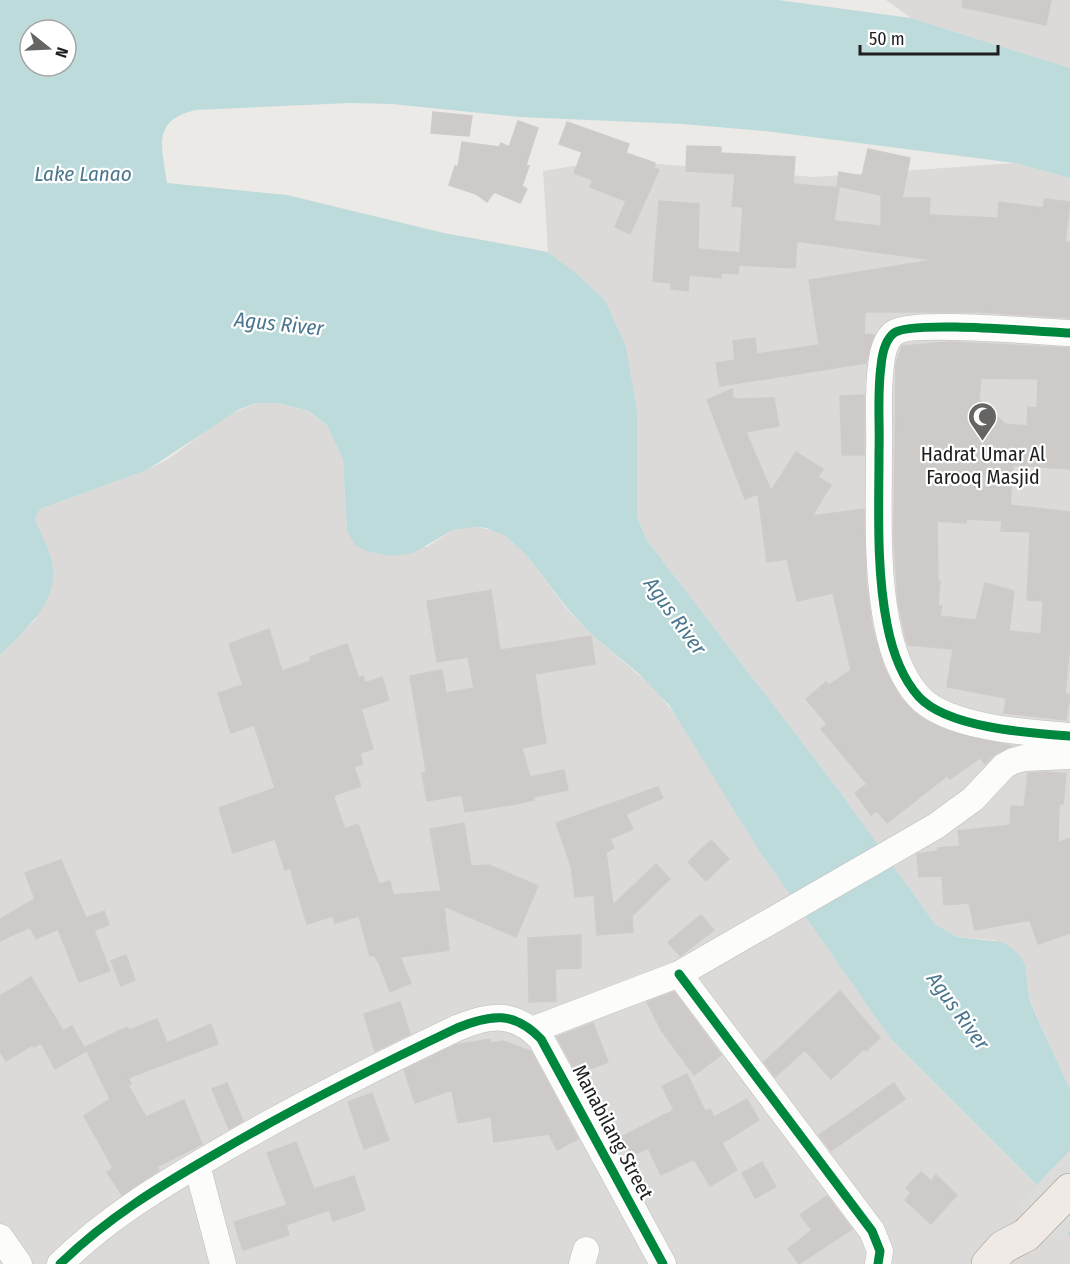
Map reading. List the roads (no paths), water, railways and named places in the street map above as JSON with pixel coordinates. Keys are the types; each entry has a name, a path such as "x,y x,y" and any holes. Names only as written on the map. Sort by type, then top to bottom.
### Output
{"main road":[{"path":"1011,1264 1032,1229 1070,1190"},
{"path":"988,1264 1003,1247 1032,1229"}],"street":[{"path":"1070,333 974,328 910,329 895,333 886,345 881,366 879,493 887,624 903,677 913,690 934,709 945,715 1010,729 1070,736"},
{"path":"60,1264 123,1209 348,1080 457,1028 488,1018 504,1017 528,1026 679,974 936,826 973,799 1004,766 1024,758 1070,756"},
{"path":"679,974 872,1231 880,1251 878,1264"},
{"name":"Manabilang Street","path":"528,1026 550,1053 663,1264"},
{"path":"197,1165 223,1264"},
{"path":"0,1238 19,1264"}],"water":[{"path":"0,0 778,0 911,18 1070,68 1070,178 1015,163 765,131 682,124 519,117 392,104 350,103 196,110 172,121 166,128 162,147 167,183 287,195 444,233 548,252 605,300 626,346 637,409 637,516 646,539 838,789 935,924 957,937 1003,942 1019,954 1025,965 1030,1002 1070,1089 1070,1237 1036,1184 890,1038 758,849 669,705 639,674 592,635 568,609 527,556 507,537 487,528 453,530 413,553 391,556 366,551 355,545 347,531 343,460 327,425 308,411 278,403 257,403 238,410 147,470 40,509 35,519 51,558 52,587 40,612 0,655"}],"place":[{"name":"Hadrat Umar Al Farooq Masjid","path":"983,442"}],"water label":[{"name":"Lake Lanao","path":"83,174"},
{"name":"Agus River","path":"279,324"},
{"name":"Agus River","path":"675,616"},
{"name":"Agus River","path":"958,1011"}]}
